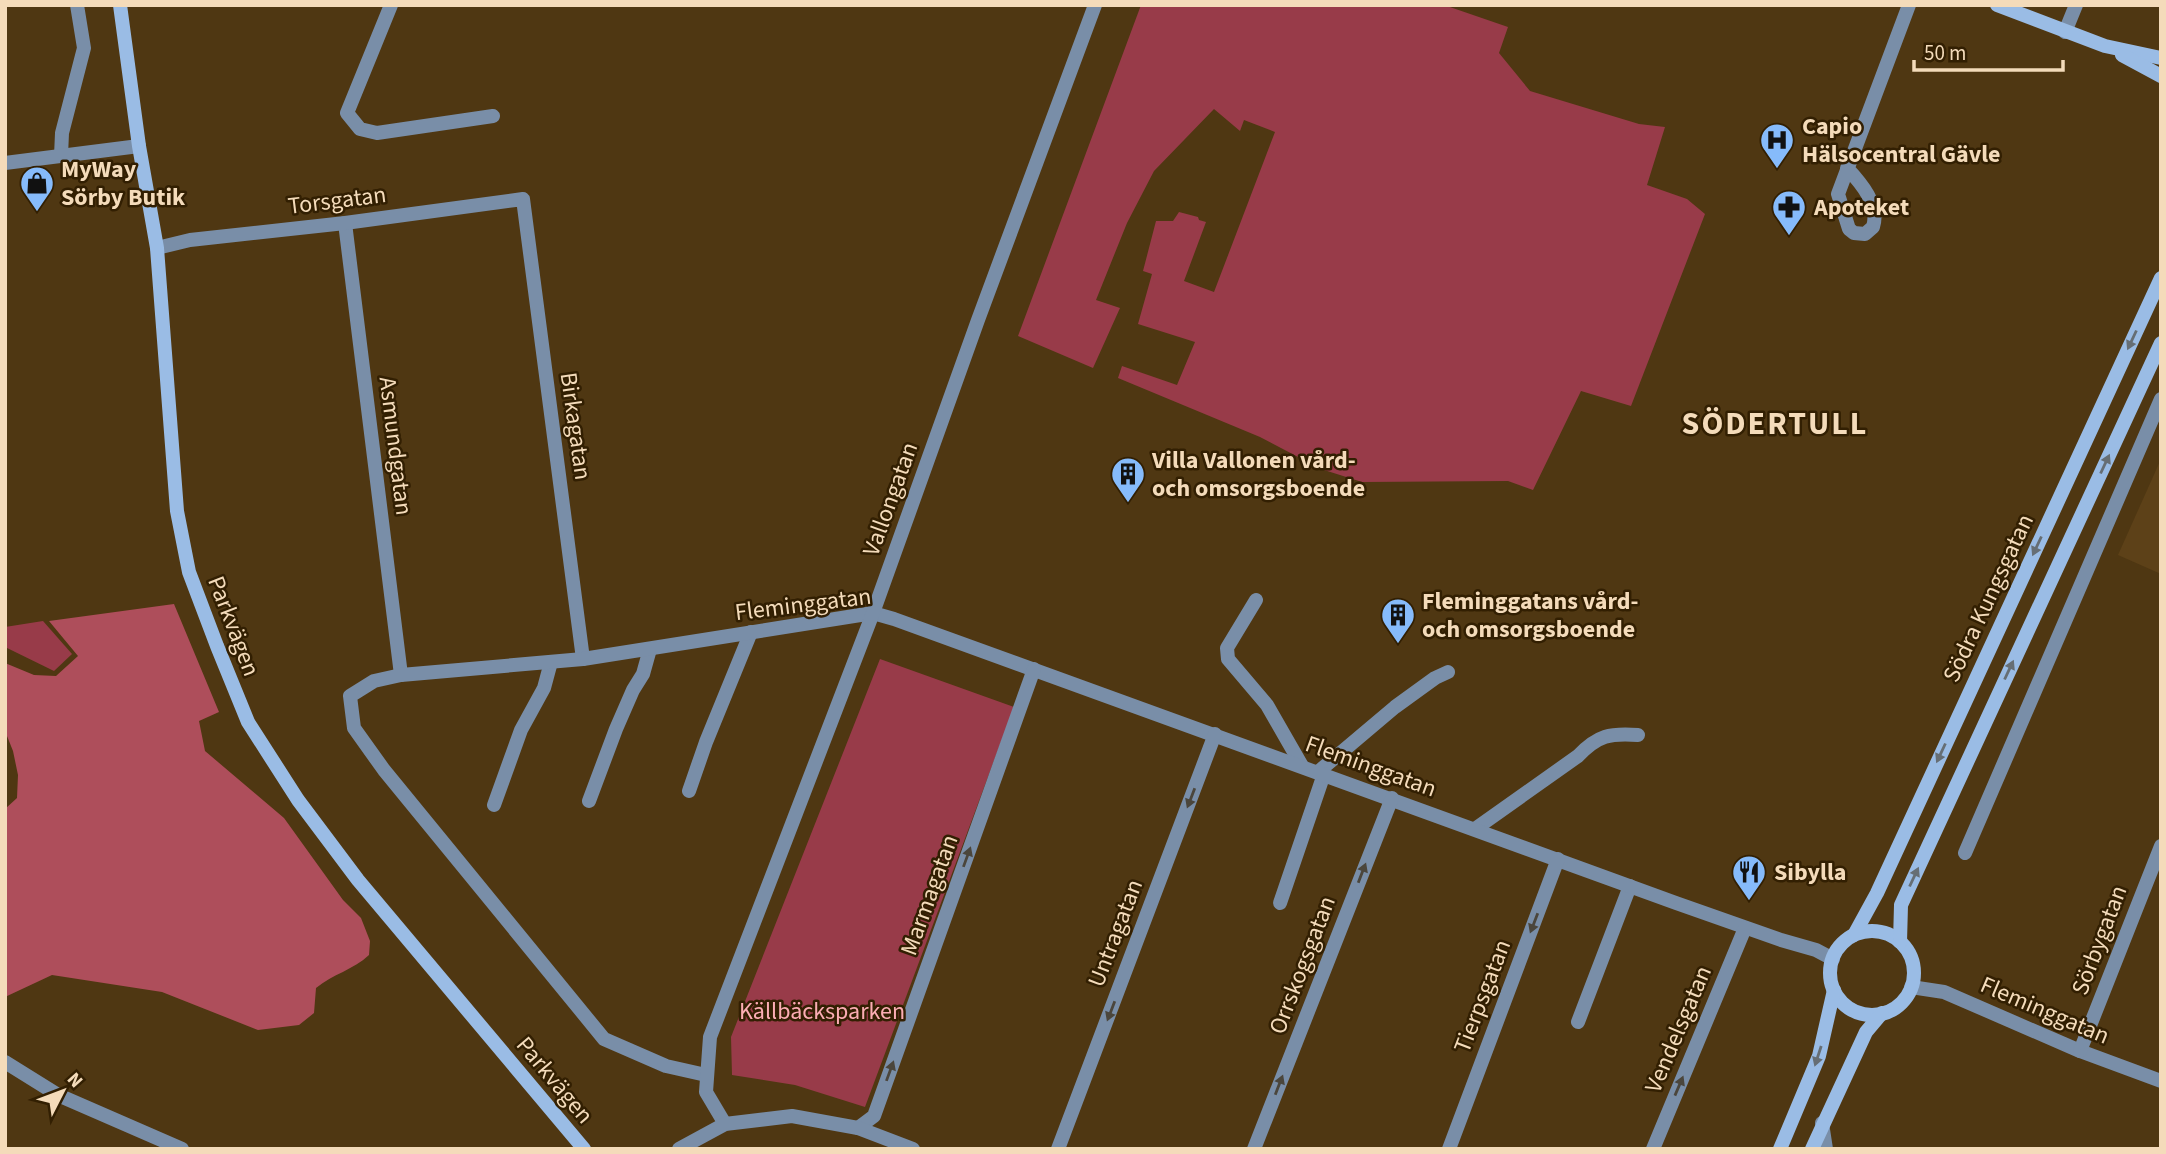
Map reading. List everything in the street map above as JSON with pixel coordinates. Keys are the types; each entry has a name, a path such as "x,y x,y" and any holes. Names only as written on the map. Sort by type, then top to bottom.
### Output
{"main road":[{"name":"Parkvägen","path":"120,5 139,146 157,248 177,511 189,572 248,722 298,800 359,880 584,1149"},
{"path":"1997,5 2105,46 2161,58"},
{"path":"2105,46 2161,76"},
{"name":"Södra Kungsgatan","path":"1833,958 1841,945 1854,935 1877,893 2161,278"},
{"name":"Södra Kungsgatan","path":"1911,987 1914,971 1900,942 1901,905 2161,343"},
{"path":"1854,935 1870,931 1886,933 1900,942"},
{"path":"1833,958 1830,975 1834,990 1844,1003 1858,1012 1882,1013 1896,1006 1908,995 1911,987"},
{"path":"1780,1149 1819,1056 1834,990"},
{"path":"1812,1149 1866,1032 1882,1013"}],"street":[{"path":"61,156 62,133 84,48 78,5"},
{"path":"391,5 347,113 360,129 377,133 493,116"},
{"name":"Vallongatan","path":"725,1124 706,1092 710,1037 873,613 1095,5"},
{"path":"1847,168 1909,5"},
{"path":"2065,32 2076,5"},
{"path":"5,163 139,146"},
{"name":"Torsgatan","path":"157,248 190,240 523,199"},
{"name":"Birkagatan","path":"523,199 583,659"},
{"name":"Asmundgatan","path":"345,223 401,675"},
{"path":"1965,853 2161,399"},
{"path":"1256,600 1227,648 1228,659 1267,705 1302,766"},
{"name":"Fleminggatan","path":"706,1075 666,1066 604,1039 384,770 354,728 350,696 374,681 401,675 583,659 873,613 1833,958"},
{"path":"689,791 751,632"},
{"path":"590,801 616,729 643,674 650,649"},
{"path":"494,805 521,730 544,688 551,662"},
{"name":"Marmagatan","path":"858,1128 874,1115 1034,670"},
{"path":"1280,903 1321,773 1395,707 1434,678 1448,672"},
{"name":"Untragatan","path":"1058,1149 1215,734"},
{"path":"1475,829 1578,756 1590,743 1618,734 1638,735"},
{"name":"Orrskogsgatan","path":"1254,1149 1392,798"},
{"name":"Sörbygatan","path":"2080,1051 2161,846"},
{"name":"Tierpsgatan","path":"1449,1149 1558,859"},
{"path":"1578,1022 1630,886"},
{"name":"Vendelsgatan","path":"1653,1149 1745,928"},
{"name":"Fleminggatan","path":"1911,987 1944,992 2080,1051 2161,1081"},
{"path":"5,1062 58,1095 181,1149"},
{"path":"679,1149 725,1124 792,1116 858,1128 913,1149"},
{"path":"1822,1123 1826,1149"}],"shaded area":[{"path":"2161,459 2161,574 2118,555"},
{"path":"174,604 219,712 199,721 205,751 284,818 343,900 361,918 370,941 369,955 316,988 314,1013 299,1025 258,1030 162,992 52,975 5,997 5,809 17,798 18,775 5,731 5,663 34,675 56,676 78,656 49,621"}],"green space":[{"path":"1141,5 1444,5 1508,27 1499,53 1530,91 1639,124 1665,127 1647,185 1687,199 1705,214 1631,406 1581,391 1533,490 1508,481 1362,482 1321,469 1260,437 1118,378 1122,366 1177,385 1195,342 1138,324 1152,274 1143,271 1156,221 1173,221 1179,212 1206,222 1184,281 1214,292 1275,132 1244,120 1240,131 1214,109 1154,171 1127,223 1096,300 1120,308 1093,368 1018,336"},
{"path":"43,621 72,654 54,671 5,647 5,627"},
{"name":"Källbäcksparken","path":"880,659 1014,707 865,1107 795,1085 732,1075 731,1037"}],"place":[{"name":"Capio Hälsocentral Gävle","path":"1777,170"},
{"name":"MyWay Sörby Butik","path":"37,213"},
{"name":"Apoteket","path":"1789,237"},
{"name":"Villa Vallonen vård- och omsorgsboende","path":"1128,504"},
{"name":"Fleminggatans vård- och omsorgsboende","path":"1398,645"},
{"name":"Sibylla","path":"1749,902"}],"district":[{"name":"SÖDERTULL","path":"1775,423"}]}
